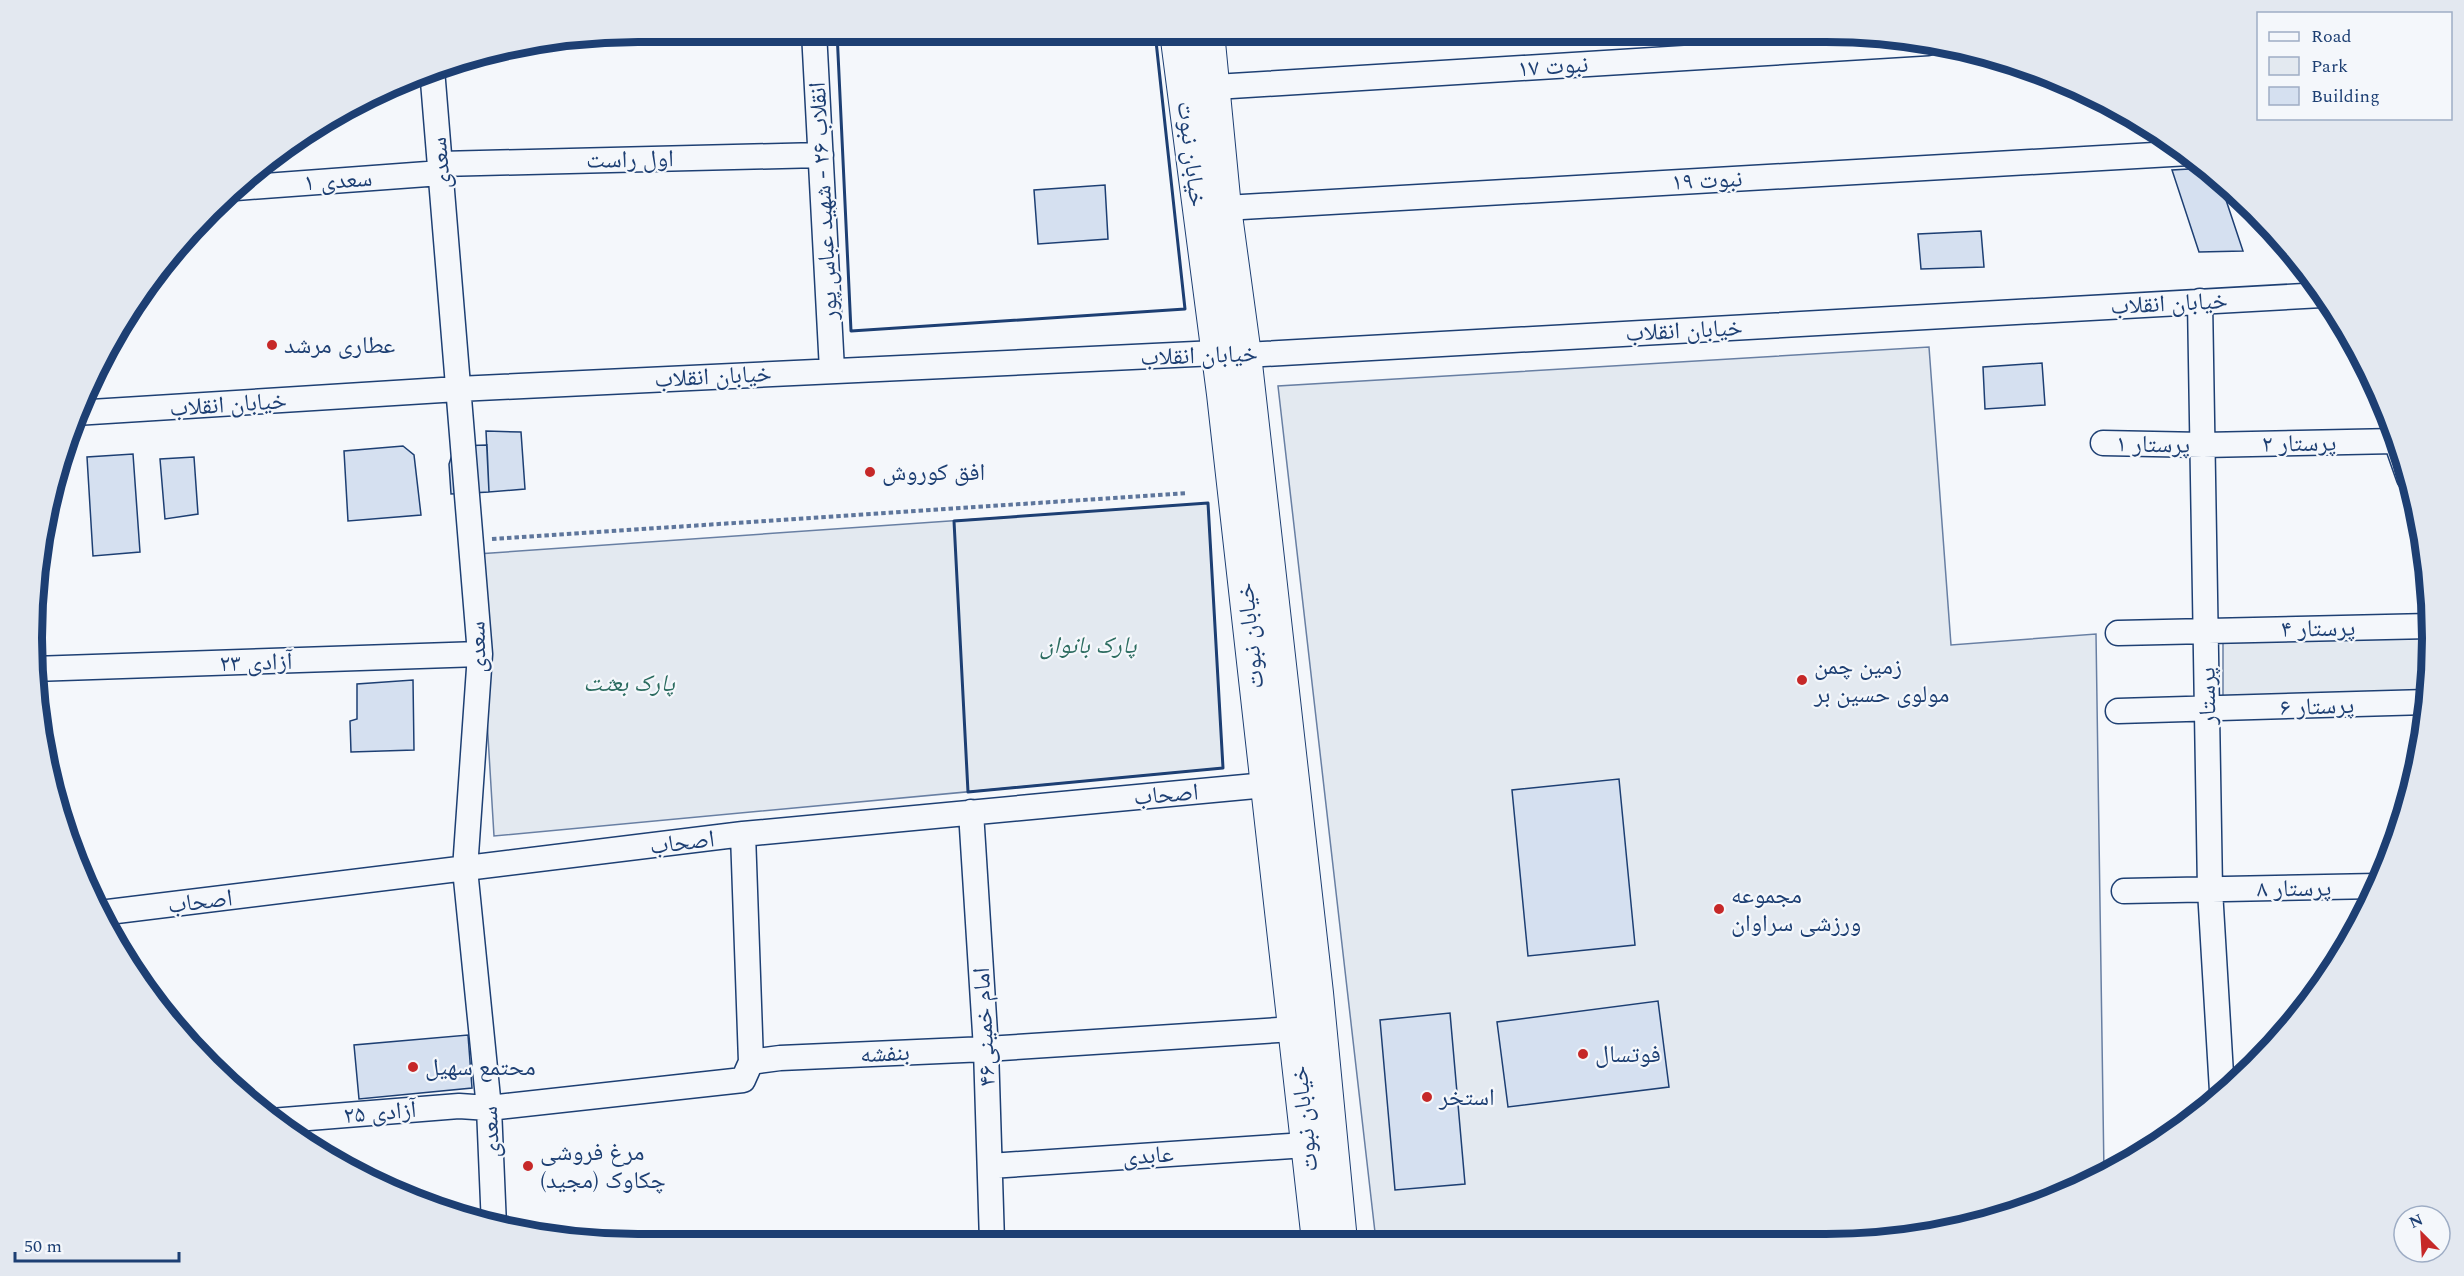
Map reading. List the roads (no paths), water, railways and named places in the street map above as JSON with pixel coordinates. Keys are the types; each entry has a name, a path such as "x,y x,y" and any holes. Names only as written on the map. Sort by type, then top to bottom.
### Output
{"main road":[{"name":"خیابان نبوت","path":"1178,42 1231,354"},
{"name":"خیابان نبوت","path":"1209,42 1225,208 1231,354 1223,394 1280,784 1317,993 1340,1234"},
{"name":"خیابان نبوت","path":"1280,784 1294,1029 1316,1234"}],"street":[{"name":"انقلاب ۲۶ - شهید عباس پور","path":"815,42 832,370"},
{"name":"نبوت ۱۷","path":"1215,87 1889,45"},
{"name":"سعدی","path":"433,79 480,654 465,869 489,1108 494,1216"},
{"name":"نبوت ۱۹","path":"1225,208 2173,154"},
{"name":"اول راست","path":"440,168 821,155"},
{"name":"سعدی ۱","path":"249,187 440,168"},
{"name":"خیابان انقلاب","path":"86,412 458,389 832,370 1231,354 2313,295"},
{"name":"پرستار","path":"2200,301 2210,890 2222,1084"},
{"name":"پرستار ۲","path":"2203,445 2388,441"},
{"name":"پرستار ۱","path":"2103,443 2203,445"},
{"name":"پرستار ۴","path":"2118,633 2422,626"},
{"name":"آزادی ۲۳","path":"43,669 480,654"},
{"name":"پرستار ۶","path":"2118,711 2418,702"},
{"name":"اصحاب","path":"109,912 743,834 1280,784"},
{"name":"امام خمینی۴۶","path":"971,812 986,1049 992,1234"},
{"path":"489,1108 743,1080 751,1062 743,834"},
{"name":"پرستار ۸","path":"2124,891 2368,886"},
{"name":"بنفشه","path":"751,1062 780,1058 986,1049 1294,1029"},
{"name":"آزادی ۲۵","path":"286,1119 459,1106 489,1108"},
{"name":"عابدی","path":"990,1166 1306,1145"}],"place":[{"name":"عطاری مرشد","path":"272,345"},
{"name":"افق کوروش","path":"870,472"},
{"name":"زمین چمن مولوی حسین بر","path":"1802,680"},
{"name":"مجموعه ورزشی سراوان","path":"1719,909"},
{"name":"فوتسال","path":"1583,1054"},
{"name":"محتمع سهیل","path":"413,1067"},
{"name":"استخر","path":"1427,1097"},
{"name":"مرغ فروشی چکاوک (مجید)","path":"528,1166"}],"park label":[{"name":"پارک بانوان","path":"1088,645"},
{"name":"پارک بعثت","path":"629,683"}]}
